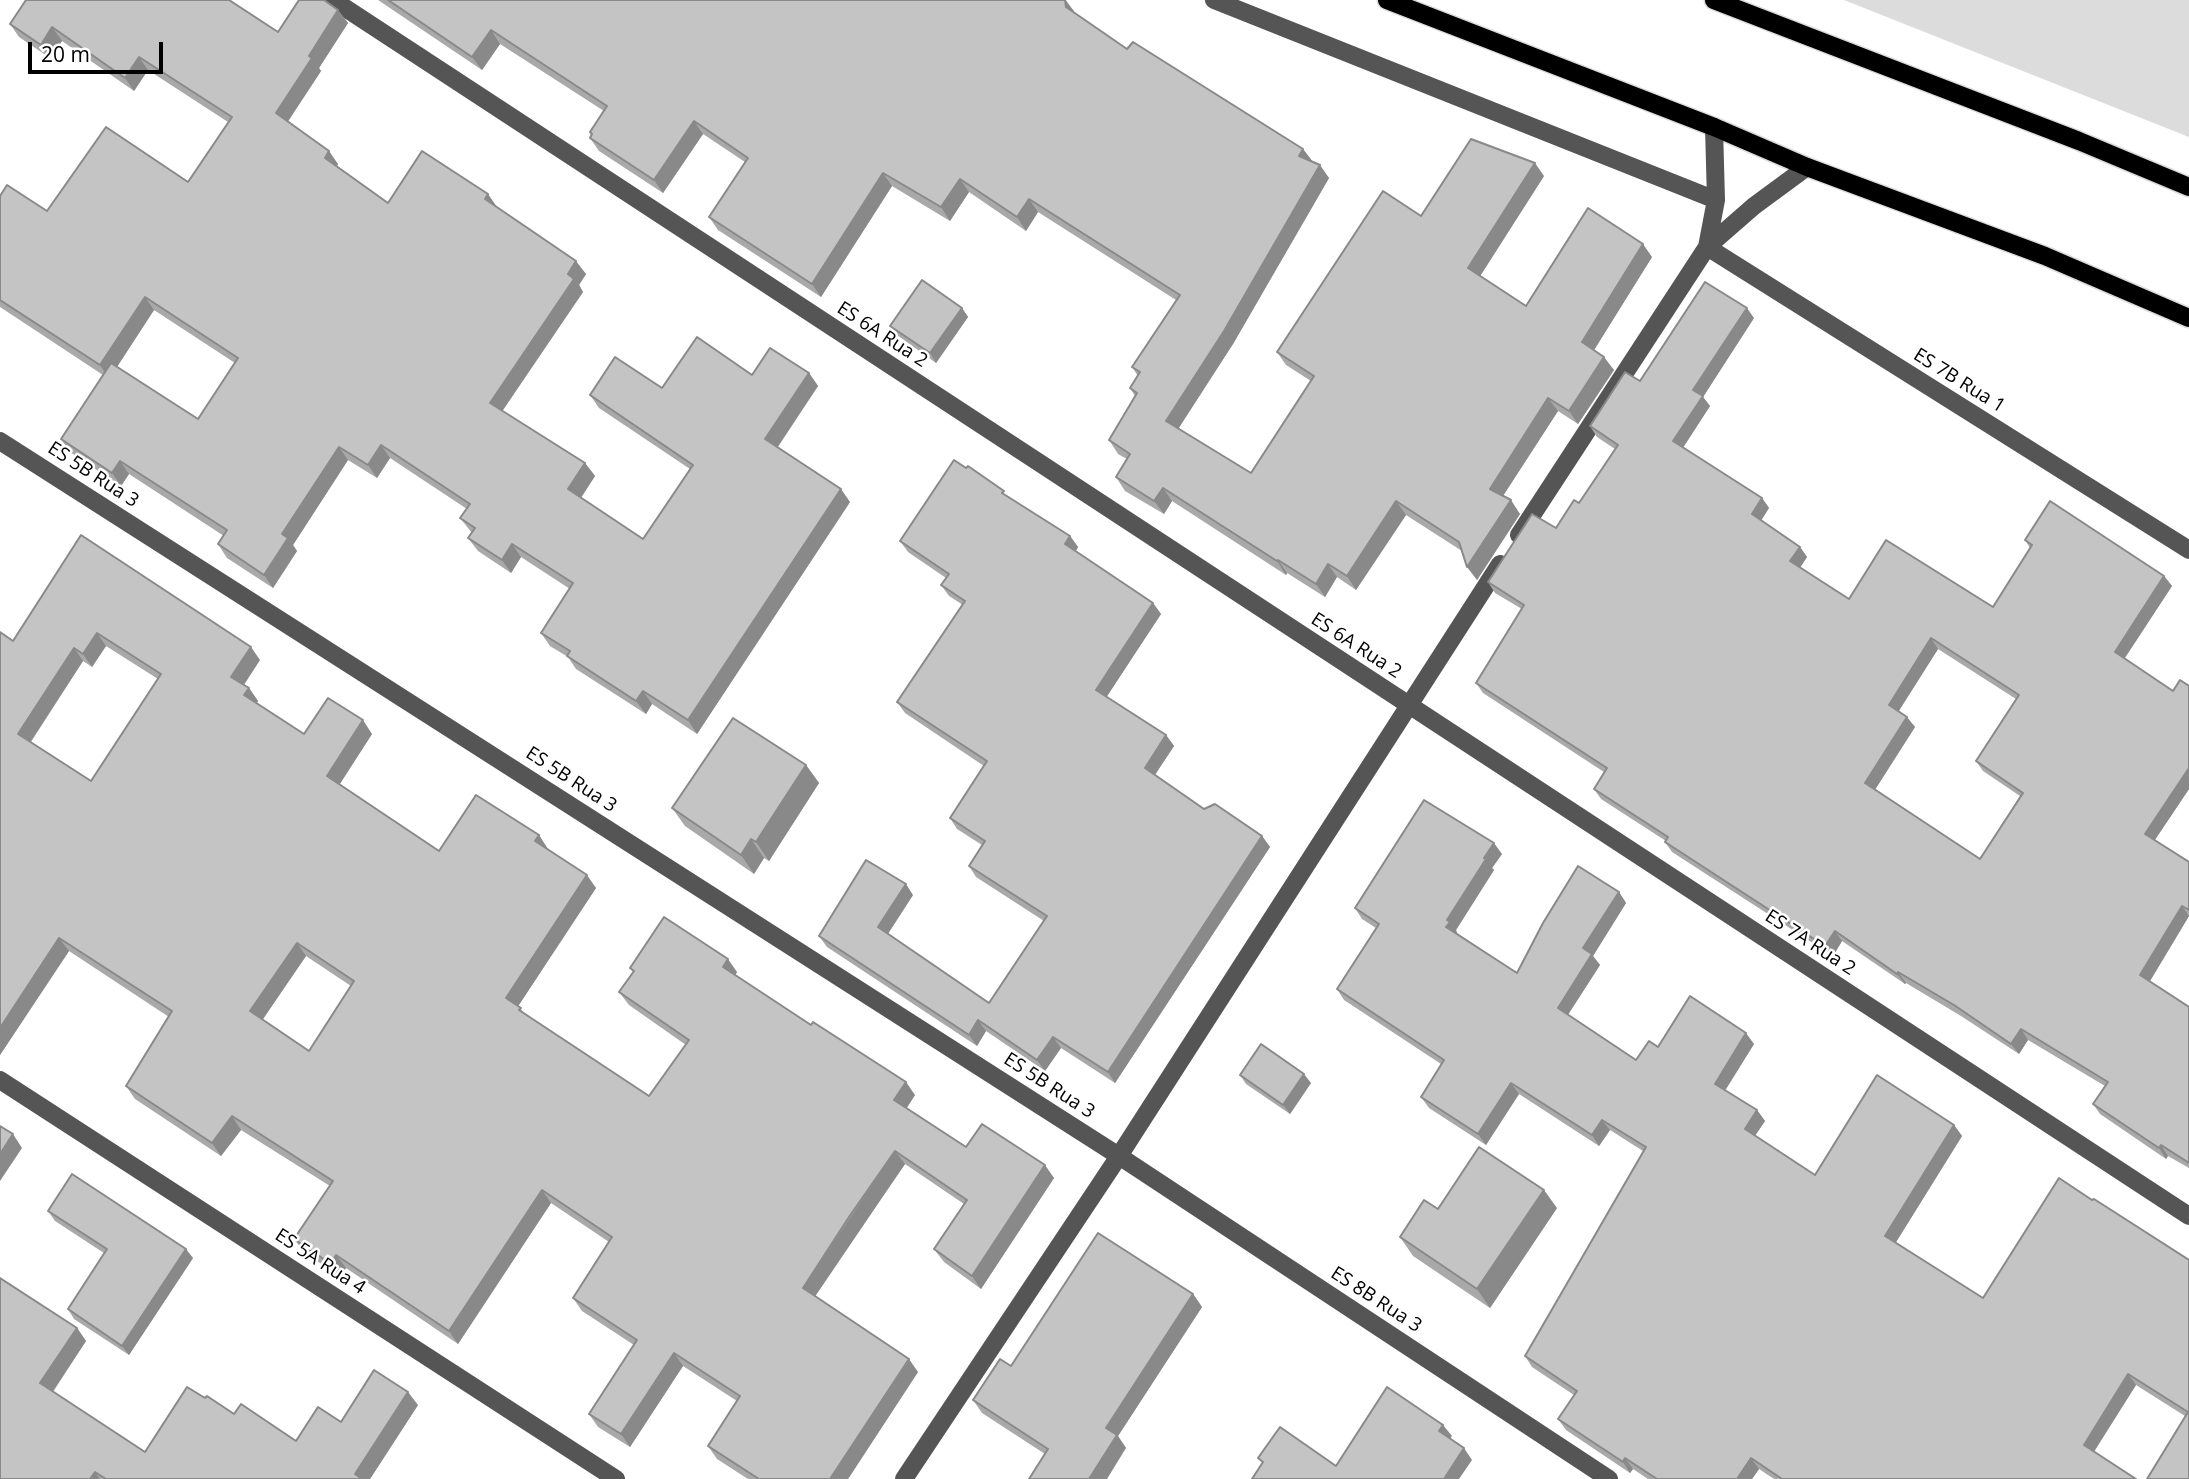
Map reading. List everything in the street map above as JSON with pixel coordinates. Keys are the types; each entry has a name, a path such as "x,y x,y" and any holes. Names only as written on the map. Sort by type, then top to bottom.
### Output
{"main road":[{"path":"1387,0 1714,127 1807,167 2045,256 2189,318"},
{"path":"1714,0 2080,141 2189,187"}],"street":[{"name":"ES 6A Rua 2","path":"333,0 1408,706"},
{"path":"1214,0 1716,200"},
{"path":"1707,247 1716,200 1714,127"},
{"path":"904,1479 1119,1156 1707,247 1754,206 1807,167"},
{"name":"ES 7B Rua 1","path":"1707,247 2189,550"},
{"name":"ES 5B Rua 3","path":"0,441 1119,1156"},
{"name":"ES 7A Rua 2","path":"1408,706 2189,1216"},
{"name":"ES 5A Rua 4","path":"0,1080 616,1479"},
{"name":"ES 8B Rua 3","path":"1119,1156 1609,1479"}],"shaded area":[{"path":"1844,0 2189,0 2189,137"}],"building":[{"path":"26,0 229,0 278,32 299,0 324,0 338,10 309,56 312,58 276,113 329,151 325,158 388,203 422,151 488,194 485,199 576,261 568,274 574,279 490,403 585,463 568,489 643,539 693,465 590,395 615,357 662,388 697,337 752,375 770,348 809,373 765,439 841,489 688,720 643,691 636,701 567,656 570,651 541,633 573,583 512,544 502,560 468,538 475,528 460,518 470,504 381,445 368,465 339,447 282,534 288,538 264,575 218,544 227,530 120,461 112,473 61,439 111,363 198,419 238,358 145,297 100,365 0,300 0,196 7,185 47,211 106,127 188,182 232,117 139,57 125,78 52,27 41,45 10,24"},
{"path":"388,0 1065,0 1066,7 1127,49 1133,42 1303,149 1299,156 1320,165 1224,331 1166,421 1251,473 1314,376 1277,352 1383,191 1421,216 1471,139 1535,163 1468,268 1526,306 1588,208 1643,244 1582,342 1604,357 1569,411 1548,398 1490,489 1511,500 1467,567 1459,542 1396,501 1347,576 1328,564 1316,584 1163,488 1154,501 1116,477 1130,454 1109,440 1137,393 1130,388 1140,372 1132,367 1180,295 1029,199 1017,217 960,179 941,207 883,173 812,284 709,217 748,158 694,121 654,180 590,138 590,132 607,106 491,30 472,57"},
{"path":"922,280 962,308 930,353 890,326"},
{"path":"1705,282 1747,308 1693,390 1703,396 1673,441 1762,498 1752,514 1800,547 1790,561 1849,599 1886,540 1993,607 2032,545 2025,540 2050,501 2164,576 2115,652 2173,691 2180,680 2189,686 2189,768 2145,834 2189,862 2189,910 2182,906 2140,975 2189,1007 2189,1163 2161,1145 2159,1148 2093,1104 2108,1082 2021,1029 2011,1044 1954,1005 1898,972 1897,974 1835,931 1825,946 1665,842 1668,837 1594,789 1607,768 1476,683 1524,605 1488,582 1532,514 1556,528 1574,500 1579,503 1618,445 1590,426 1625,372 1640,381","holes":["1931,638 2019,695 1976,761 2023,793 1980,859 1865,783 1907,717 1889,705"]},
{"path":"954,460 966,468 968,466 1004,491 1002,493 1070,536 1065,544 1153,603 1096,690 1166,735 1145,768 1204,809 1215,804 1262,836 1108,1072 1053,1037 1037,1060 978,1020 969,1035 819,936 866,860 906,884 878,927 989,1003 1047,916 969,866 985,841 950,818 987,761 897,702 965,601 941,585 949,574 900,541"},
{"path":"81,535 251,647 231,677 249,688 244,695 304,734 328,698 363,720 327,776 439,851 476,795 539,835 535,841 587,875 506,998 521,1008 519,1010 649,1096 689,1040 619,992 634,971 630,968 664,917 728,959 723,967 811,1025 813,1022 906,1082 894,1100 966,1147 982,1124 1045,1165 972,1276 934,1249 967,1200 895,1151 849,1217 803,1288 909,1359 830,1479 759,1479 708,1446 740,1396 674,1353 621,1434 589,1414 637,1340 573,1298 612,1237 542,1190 449,1331 336,1255 331,1264 294,1239 333,1181 232,1116 212,1143 126,1086 172,1011 59,938 0,1028 0,632 13,641","holes":["97,633 161,674 91,781 18,734 74,648 83,654","297,943 354,981 309,1051 250,1011"]},
{"path":"733,718 806,765 756,842 751,839 741,855 672,808"},
{"path":"1424,800 1494,843 1447,920 1450,922 1446,927 1517,973 1543,923 1578,866 1619,892 1583,948 1592,954 1558,1008 1636,1060 1649,1041 1658,1047 1690,996 1746,1033 1715,1084 1757,1110 1745,1129 1815,1175 1877,1075 1954,1125 1885,1236 1983,1298 2059,1178 2189,1260 2189,1479 2147,1479 2188,1412 2128,1374 2084,1445 2136,1479 1782,1479 1751,1458 1737,1479 1657,1479 1625,1458 1623,1462 1558,1419 1577,1391 1525,1356 1646,1147 1602,1120 1592,1135 1511,1083 1478,1134 1421,1097 1444,1060 1337,989 1379,924 1355,908"},
{"path":"1261,1044 1304,1074 1283,1105 1240,1075"},
{"path":"0,1126 13,1134 0,1154"},
{"path":"1479,1147 1544,1190 1477,1289 1400,1237 1424,1200 1438,1209"},
{"path":"72,1174 186,1249 122,1346 68,1309 107,1249 48,1211"},
{"path":"1098,1233 1193,1294 1106,1428 1117,1435 1089,1479 1029,1479 1048,1449 973,1400 1000,1359 1011,1366"},
{"path":"0,1278 77,1328 40,1383 145,1452 187,1387 205,1398 207,1396 234,1414 241,1404 296,1441 318,1407 341,1422 374,1370 408,1392 355,1474 362,1479 106,1479 95,1472 90,1479 0,1479"},
{"path":"1387,1387 1443,1425 1439,1431 1464,1448 1444,1479 1252,1479 1263,1462 1258,1458 1280,1427 1336,1466"}]}
